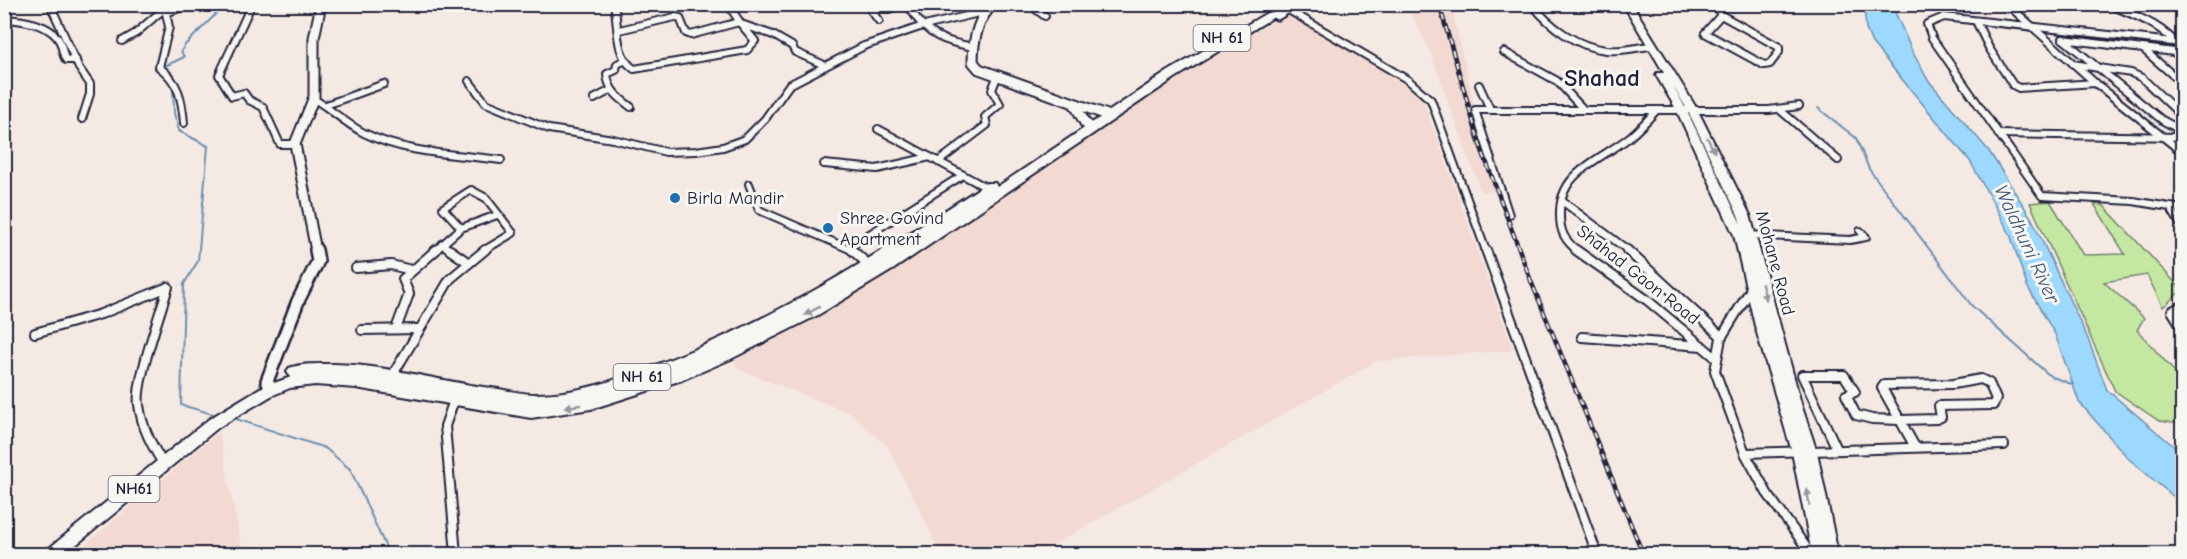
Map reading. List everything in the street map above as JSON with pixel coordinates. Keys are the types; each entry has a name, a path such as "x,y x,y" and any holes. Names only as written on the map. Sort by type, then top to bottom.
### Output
{"highway":[{"name":"NH 61","path":"1215,46 1288,6"},
{"name":"NH 61","path":"214,423 220,413 242,395 269,384 303,379 388,382 456,395 536,400 590,392 626,382 720,347 874,269 1106,113 1215,46 1288,6"},
{"name":"NH61","path":"54,555 214,423"}],"main road":[{"name":"Mohane Road","path":"1618,4 1648,46 1686,109 1746,235 1769,332 1805,452 1831,555"},
{"name":"Mohane Road","path":"1627,4 1648,46"},
{"name":"Mohane Road","path":"1746,235 1751,289 1769,332"},
{"name":"Mohane Road","path":"1805,452 1819,555"}],"street":[{"path":"50,4 90,84 90,94 82,119"},
{"path":"269,384 298,301 318,261 295,144 300,126 315,99 314,21 321,4"},
{"path":"614,4 619,44 624,61 629,68 640,69 747,50 755,41 728,4"},
{"path":"879,21 870,9 890,9 902,4"},
{"path":"469,81 486,103 549,129 613,139 666,152 696,151 734,144 753,133 795,80 872,43 920,27 983,12 993,4"},
{"path":"1029,4 1045,16"},
{"path":"1532,4 1539,14 1568,35 1600,50 1648,46"},
{"path":"1715,4 1720,15 1779,47 1779,52 1770,64 1764,65 1705,33 1720,15"},
{"path":"2007,4 2096,84 2182,152"},
{"path":"2108,4 2158,26 2169,33 2182,50"},
{"path":"122,41 136,33 166,8 221,8 247,5 249,10 231,52 221,68 221,81 232,96 244,93 249,100 263,107 280,144 295,144"},
{"path":"1288,6 1408,80 1431,100 1597,555"},
{"path":"166,8 170,25 159,67 173,76 182,92 184,123"},
{"path":"911,10 920,27 940,40 974,47"},
{"path":"983,12 974,47 975,65 997,78 1075,105 1106,113"},
{"path":"619,30 675,17 680,18 686,33 691,35 740,23 773,35 792,46 795,52 822,64"},
{"path":"2182,43 1944,17 1926,24 1932,38 2042,196 2133,201 2182,209"},
{"path":"4,19 26,21 51,33 60,43 62,56 66,60 76,60"},
{"path":"1976,21 1989,48 2013,85 2019,88 2096,84"},
{"path":"2182,59 2174,52 2064,39 2162,120 2182,131"},
{"path":"2139,39 2145,49 2182,83"},
{"path":"1504,52 1557,81 1583,109"},
{"path":"2067,58 2086,58"},
{"path":"624,61 616,64 616,70 606,76 611,90 631,107"},
{"path":"2073,64 2095,65 2131,73 2142,78 2182,116"},
{"path":"938,162 987,125 985,117 1000,104 992,90 997,78"},
{"path":"326,105 384,84"},
{"path":"1479,85 1490,109"},
{"path":"594,99 611,90"},
{"path":"315,99 362,132 397,146 501,160"},
{"path":"1075,105 1089,125"},
{"path":"1509,215 1475,110 1779,109 1799,106"},
{"path":"1779,109 1838,160"},
{"name":"Shahad Gaon Road","path":"1657,110 1635,133 1567,180 1562,191 1560,222 1566,240 1647,300 1715,357"},
{"path":"878,129 992,191"},
{"path":"1998,134 2182,137"},
{"path":"824,164 859,172 880,171 930,157"},
{"path":"849,247 963,175"},
{"path":"749,184 759,210 849,247 874,269"},
{"path":"388,382 450,279 513,233 486,198 471,190 443,208 461,228"},
{"path":"1562,201 1634,255 1721,336"},
{"path":"2170,207 2182,227"},
{"path":"396,330 409,294 403,279 461,228 497,215"},
{"path":"1746,235 1850,240 1866,237 1860,231"},
{"path":"442,244 469,263"},
{"path":"356,268 391,264 411,270"},
{"path":"35,333 101,314 168,287 151,342 138,403 148,440 164,465"},
{"path":"1751,289 1736,308 1721,336 1715,357 1715,371 1745,453 1767,493 1811,555"},
{"path":"2182,306 2172,311 2182,327"},
{"path":"362,330 418,329"},
{"path":"1582,337 1702,346"},
{"path":"1837,449 1802,375 1844,375 1855,392 1846,395 1856,415 1865,418 1898,419 1937,419 1941,417 1939,406 1993,405 1996,399 1989,383 1981,379 1953,384 1884,385 1882,388 1898,419 1915,447"},
{"path":"456,395 445,426 456,555"},
{"path":"1745,453 2004,445"}],"shaded area":[{"path":"1405,5 1451,5 1482,140 1501,192 1481,192 1432,56"},
{"path":"1291,13 1422,97 1513,350 1377,361 1037,554 941,554 889,448 850,413 738,369 734,361 821,316 911,260 1158,92 1239,40"},
{"path":"219,432 242,550 233,554 74,554"}],"green space":[{"path":"2050,201 2083,255 2125,254 2094,204 2103,205 2182,290 2163,307 2147,275 2104,282 2144,318 2137,330 2182,380 2182,424 2159,421 2115,391 2030,203"}],"water":[{"name":"Waldhuni River","path":"1864,5 1892,5 1912,51 1928,80 1989,151 2032,219 2088,339 2107,390 2182,453 2182,504 2129,459 2079,402 2055,334 2027,286 2010,234 1970,161 1872,43 1866,29"}],"waterway":[{"path":"161,68 184,57 181,51 185,45 221,9"},
{"path":"173,85 174,113 179,131 208,146 198,261 184,284 181,405 213,414"},
{"path":"1818,108 1856,138 1869,169 1972,306 2050,376 2074,385"},
{"path":"233,418 325,448 350,469 389,554"}],"railway":[{"path":"1439,4 1480,145 1531,281 1643,554"}],"place":[{"name":"Birla Mandir","path":"675,198"},
{"name":"Shree Govind Apartment","path":"828,228"}],"district":[{"name":"Shahad","path":"1602,78"}]}
